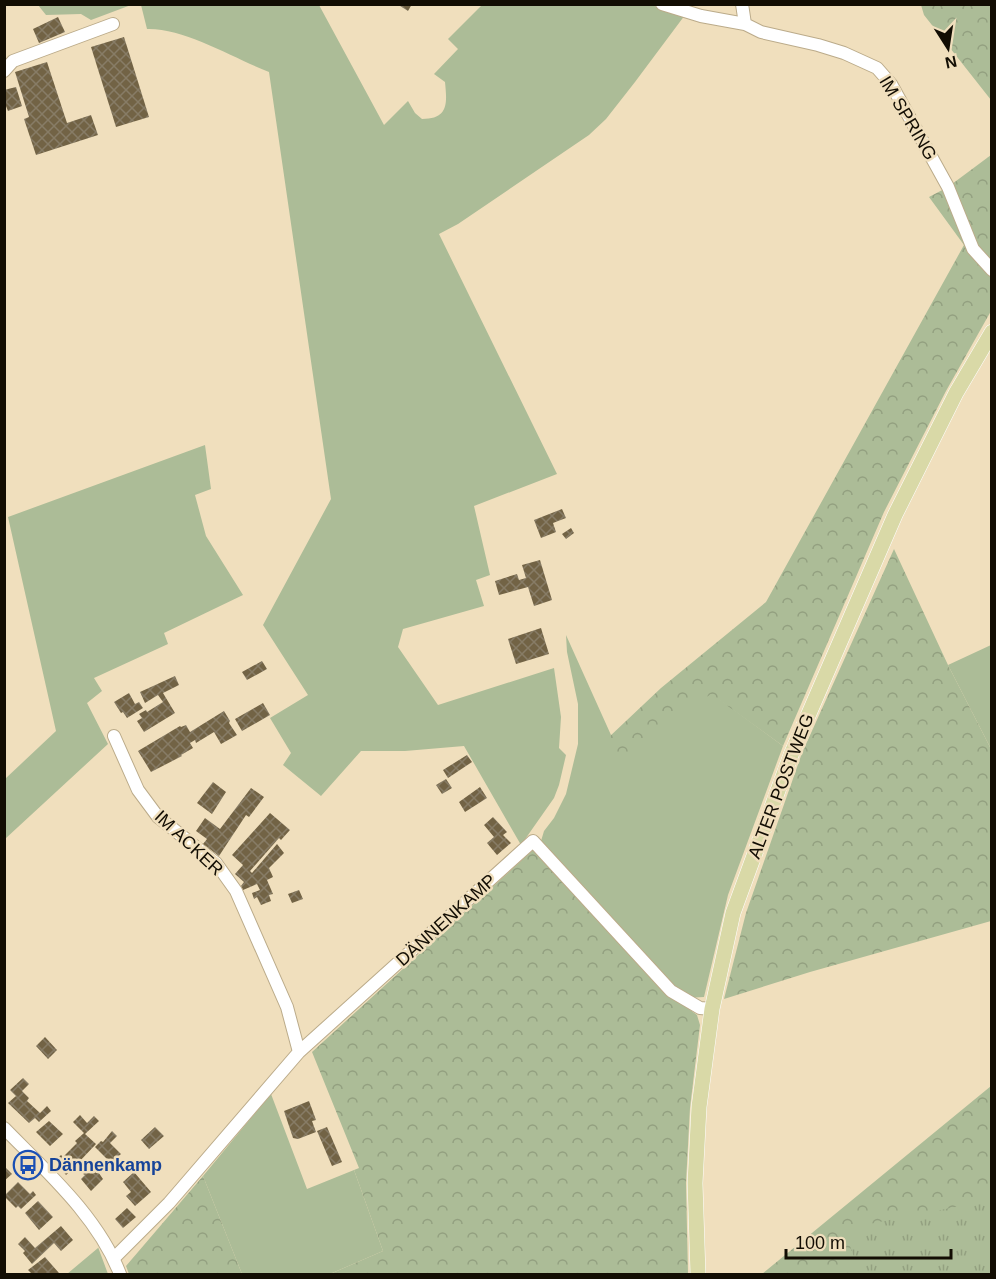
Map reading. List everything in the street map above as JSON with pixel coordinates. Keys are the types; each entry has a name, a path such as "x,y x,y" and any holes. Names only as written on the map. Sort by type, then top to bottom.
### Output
{"main road":[{"name":"ALTER POSTWEG","path":"698,1275 695,1183 699,1107 712,1009 733,913 791,755 895,514 956,393 992,332"}],"street":[{"name":"IM SPRING","path":"662,4 701,16 745,24 760,32 844,53 869,63 884,75 948,187 973,249 992,270"},
{"path":"742,4 745,24"},
{"path":"4,71 13,62 112,24"},
{"name":"IM ACKER","path":"114,736 138,790 158,817 216,863 236,891 287,1007 299,1052"},
{"name":"DÄNNENKAMP","path":"114,1258 169,1203 299,1052 533,841 671,991 700,1008 712,1009"},
{"path":"4,1128 76,1204 114,1258 120,1275"}],"green space":[{"path":"38,5 131,5 91,20 81,14 46,15"},
{"path":"141,5 319,5 384,125 408,101 415,113 422,119 442,113 446,103 445,82 434,74 458,49 448,39 482,5 651,5 685,15 606,119 589,135 458,224 439,234 557,474 474,506 490,575 476,580 484,606 403,629 398,647 438,705 554,668 561,717 559,748 566,755 554,798 521,845 464,746 405,751 361,751 321,796 283,765 291,753 270,718 308,695 263,625 331,499 269,72 193,38 162,30 147,29"},
{"path":"921,5 991,5 991,100 924,15"},
{"path":"991,155 991,311 946,391 884,512 783,746 711,694 621,758 608,738 661,688 766,602 964,245 929,197 948,187"},
{"path":"205,445 211,489 195,495 206,536 243,595 164,633 168,644 94,678 102,691 87,703 108,744 5,839 5,779 56,731 8,517"},
{"path":"894,549 948,665 991,749 991,921 810,972 724,999 746,913 802,753"},
{"path":"566,635 611,735 609,739 711,693 783,746 728,895 704,997 686,998 541,841 544,831 554,818 566,794 578,744 578,704 567,652"},
{"path":"991,645 991,749 948,665"},
{"path":"534,849 669,994 697,1015 700,1025 690,1108 686,1183 688,1274 330,1274 383,1251 354,1170 359,1168 312,1052"},
{"path":"991,1086 991,1274 762,1274"},
{"path":"271,1094 307,1189 354,1170 383,1251 330,1274 242,1274 203,1176"},
{"path":"203,1176 242,1274 129,1274 126,1266"},
{"path":"991,1200 991,1274 860,1274 844,1229"},
{"path":"98,1248 108,1274 67,1274"}],"building":[{"path":"397,4 412,4 408,11"},
{"path":"58,17 65,32 39,43 33,29"},
{"path":"124,37 149,117 116,127 91,47"},
{"path":"47,62 67,123 91,115 98,135 36,155 24,119 29,117 15,72"},
{"path":"16,87 22,106 8,111 4,101 4,90"},
{"path":"562,509 566,518 553,523 556,532 541,538 534,520"},
{"path":"571,528 574,533 566,539 562,534"},
{"path":"540,560 552,600 534,606 528,587 499,595 495,581 517,574 519,580 526,578 522,565"},
{"path":"541,628 549,654 516,664 508,639"},
{"path":"262,661 267,669 247,680 242,672"},
{"path":"175,676 179,685 163,693 175,713 144,732 137,721 142,718 139,714 163,702 158,695 145,703 140,692"},
{"path":"129,693 135,704 139,702 143,708 127,718 114,702"},
{"path":"263,703 270,715 242,731 235,719"},
{"path":"224,711 237,735 221,744 214,732 196,743 195,740 190,743 193,748 182,756 151,772 138,751 180,726 186,725 190,732"},
{"path":"467,755 472,762 448,778 443,770"},
{"path":"446,779 452,788 442,794 436,785"},
{"path":"213,782 226,792 212,814 197,803"},
{"path":"480,787 487,798 465,812 459,802"},
{"path":"251,788 264,797 249,817 246,815 219,856 203,844 207,839 196,831 205,818 220,829"},
{"path":"270,813 290,830 281,840 279,838 250,871 252,873 277,844 284,853 269,868 273,877 267,880 273,894 269,895 271,901 261,905 257,897 254,899 252,893 260,890 257,884 243,890 241,886 244,882 235,874 243,865 232,855"},
{"path":"493,817 507,832 503,835 511,843 497,855 487,843 494,837 484,825"},
{"path":"299,890 303,899 292,903 288,894"},
{"path":"45,1037 57,1050 48,1059 36,1046"},
{"path":"23,1078 29,1084 22,1091 29,1098 27,1101 40,1113 47,1106 51,1111 39,1122 35,1118 29,1123 8,1103 16,1096 10,1090"},
{"path":"309,1101 316,1120 312,1121 316,1132 298,1139 293,1138 284,1111"},
{"path":"80,1115 87,1123 94,1116 99,1121 85,1134 96,1144 79,1162 81,1164 66,1175 55,1161 61,1155 63,1157 84,1133 73,1122"},
{"path":"49,1121 63,1134 50,1146 36,1132"},
{"path":"155,1127 164,1136 149,1149 141,1140"},
{"path":"327,1127 342,1162 332,1166 317,1131"},
{"path":"112,1131 117,1136 110,1143 121,1154 111,1163 95,1147 101,1141 103,1142"},
{"path":"4,1166 12,1174 4,1181"},
{"path":"94,1166 103,1179 91,1191 81,1179 85,1175 83,1174"},
{"path":"134,1172 151,1192 135,1206 126,1196 131,1192 123,1182"},
{"path":"18,1182 30,1194 33,1191 36,1195 21,1209 18,1206 16,1208 4,1196"},
{"path":"38,1201 53,1217 39,1230 25,1213"},
{"path":"127,1208 136,1217 123,1228 115,1219"},
{"path":"61,1226 73,1240 61,1251 54,1243 32,1264 18,1244 25,1237 35,1248"},
{"path":"45,1257 59,1273 32,1274 28,1270"}],"place":[{"name":"Dännenkamp","path":"28,1165"}]}
